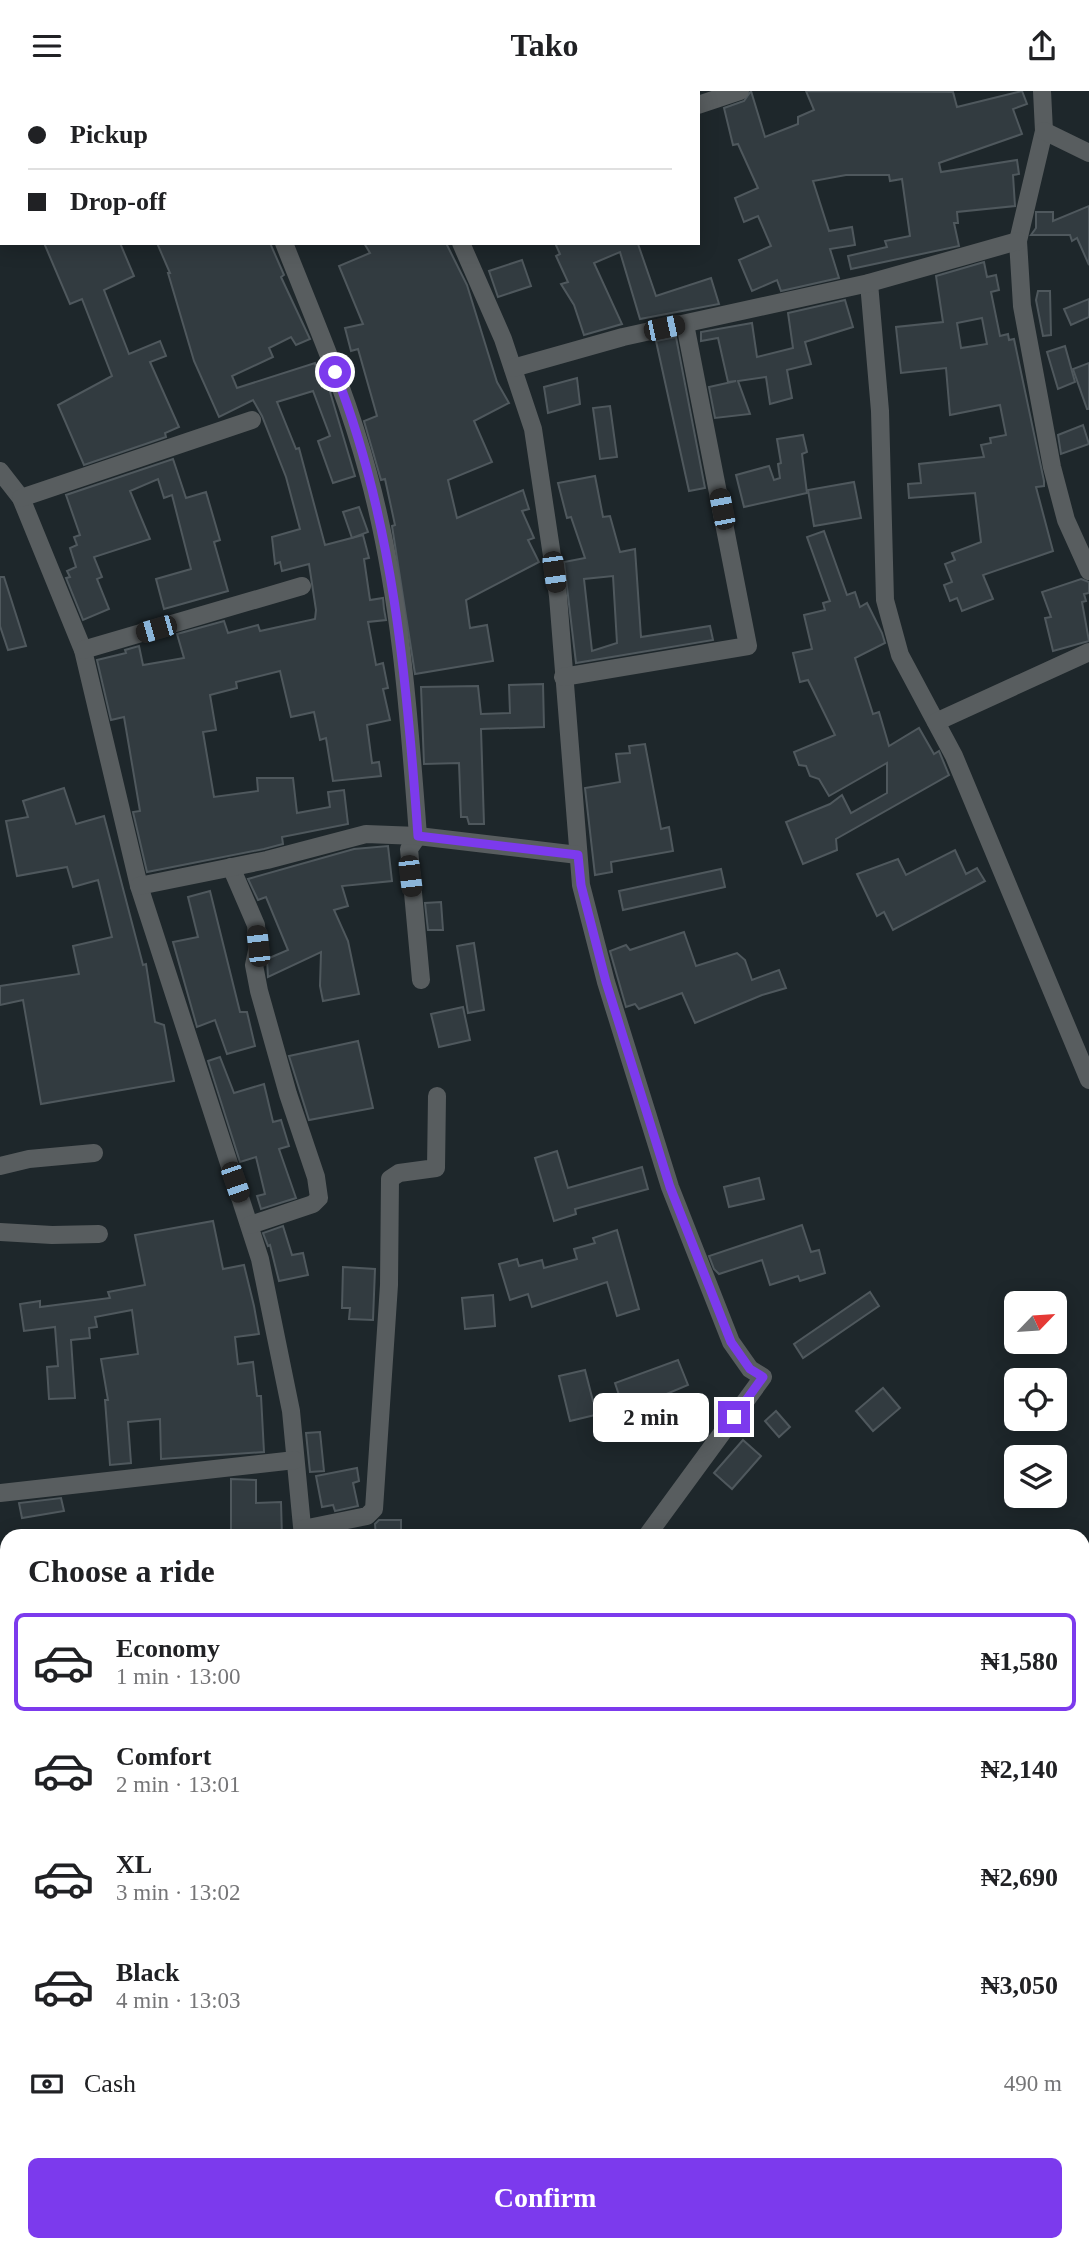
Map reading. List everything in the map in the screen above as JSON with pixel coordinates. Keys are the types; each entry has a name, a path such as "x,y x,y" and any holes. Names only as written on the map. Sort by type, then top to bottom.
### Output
{"street":[{"path":"700,104 740,91"},
{"path":"1042,91 1044,131 1018,241 1022,306 1052,467 1066,520 1089,571"},
{"path":"1044,131 1089,153"},
{"path":"513,368 624,337 869,283 1018,241"},
{"path":"285,245 345,398 368,474 386,559 411,737 418,836 409,849 421,980"},
{"path":"462,245 513,368 533,429 558,596 581,885 606,982 670,1187 731,1342 750,1369 763,1377 652,1529"},
{"path":"869,283 880,411 885,600 900,655 954,756 1089,1080"},
{"path":"564,677 748,646 685,324"},
{"path":"21,498 252,420"},
{"path":"0,471 21,498 83,650 139,886 250,1225 291,1411 303,1529"},
{"path":"83,650 302,586"},
{"path":"936,722 1089,652"},
{"path":"139,886 366,834 418,836 578,855"},
{"path":"231,867 256,925 258,946 254,965 259,991 288,1094 316,1177 319,1198 313,1204 250,1225"},
{"path":"317,1529 367,1515 374,1509 389,1285 390,1179 399,1173 436,1168 438,1096"},
{"path":"0,1166 29,1159 94,1153"},
{"path":"0,1232 99,1234"},
{"path":"0,1493 295,1460"}],"building":[{"path":"751,91 765,137 798,124 798,117 814,110 806,91 953,92 957,107 1022,91 1027,104 1013,109 1022,134 939,163 941,172 1017,160 1019,174 1013,175 1015,206 957,212 958,223 954,223 959,246 851,269 848,256 887,247 885,241 910,236 902,179 890,181 889,175 846,175 813,181 829,231 852,227 855,245 830,249 839,278 781,291 777,280 752,291 739,260 771,246 758,216 744,222 735,198 758,188 738,144 733,145 724,108 744,101"},
{"path":"1089,206 1089,265 1077,238 1072,241 1070,235 1031,235 1036,228 1036,212 1053,212 1053,221"},
{"path":"45,245 121,245 134,276 104,290 129,354 160,341 166,356 150,362 179,427 165,433 166,437 84,465 58,405 112,376 82,299 70,304"},
{"path":"158,245 271,245 284,275 281,277 310,339 296,345 291,337 269,348 273,357 232,376 237,388 315,363 322,387 328,385 355,476 333,483 318,441 330,436 313,391 277,402 296,449 299,448 325,545 363,535 369,558 364,559 370,600 383,598 386,620 368,622 376,665 383,663 388,688 383,689 390,720 367,725 372,763 379,762 381,776 333,781 326,738 320,740 314,712 291,717 280,671 236,682 237,688 210,695 216,730 203,732 214,797 258,791 257,778 293,778 297,813 330,807 328,792 344,790 348,824 282,837 283,844 264,849 147,872 133,812 140,811 124,717 111,720 97,660 126,653 125,650 139,646 143,665 184,658 177,634 224,621 228,633 258,625 260,631 315,619 316,610 309,564 282,571 280,562 275,564 272,537 300,529 286,477 262,416 253,400 219,417 194,361 170,273"},
{"path":"365,245 447,245 467,285 497,382 509,403 474,421 492,462 448,480 457,518 523,490 529,509 522,511 534,538 528,540 539,562 466,600 470,628 487,625 493,661 415,674 392,526 395,525 385,479 381,480 364,421 377,416 358,349 351,351 345,328 363,324 339,266 370,253"},
{"path":"556,245 638,245 656,296 711,278 719,304 640,319 620,252 594,263 622,324 584,335 574,305 561,284 568,282 556,256 560,254"},
{"path":"522,260 531,286 498,297 489,271"},
{"path":"984,262 987,277 996,275 999,290 991,292 1000,336 1008,334 1009,340 1014,339 1044,481 1044,486 1036,487 1053,551 983,575 993,599 962,611 957,598 950,601 944,585 952,582 945,564 955,560 952,553 981,542 975,493 909,498 908,484 921,483 919,464 984,457 981,445 991,443 990,438 1006,435 1000,405 950,415 946,368 901,373 896,327 943,322 936,276","holes":["982,318 987,344 961,348 957,323"]},
{"path":"1038,291 1050,291 1051,335 1043,336 1036,300"},
{"path":"1089,299 1089,317 1071,325 1064,309"},
{"path":"845,300 853,327 805,342 811,364 787,370 792,398 770,404 766,377 738,381 750,414 715,418 709,387 736,381 728,382 718,338 701,341 701,332 752,323 757,357 793,348 788,313"},
{"path":"676,337 705,488 689,491 656,341"},
{"path":"1065,346 1075,382 1058,389 1047,352"},
{"path":"1089,363 1089,409 1087,409 1073,369"},
{"path":"577,378 580,404 548,413 544,387"},
{"path":"610,406 617,457 600,459 593,408"},
{"path":"1083,425 1089,444 1061,454 1058,435"},
{"path":"803,435 807,452 802,454 807,493 744,507 736,475 769,466 774,480 780,478 778,464 781,463 777,439"},
{"path":"173,459 186,498 206,492 220,540 214,542 228,591 164,609 156,579 191,569 172,495 164,498 158,479 130,491 150,539 94,557 102,577 97,579 109,609 83,620 66,578 70,577 67,571 76,567 70,548 77,545 74,537 80,535 66,495"},
{"path":"595,476 603,517 610,516 620,552 635,549 641,637 710,626 713,640 576,663 564,562 585,558 571,517 567,518 558,483","holes":["613,576 617,643 592,651 584,579"]},
{"path":"854,482 861,518 814,526 808,490"},
{"path":"359,507 368,532 352,538 343,512"},
{"path":"824,531 847,595 855,592 860,607 867,603 882,633 885,643 855,658 873,714 879,712 889,746 919,728 934,754 939,751 949,775 836,839 837,850 803,864 786,822 830,804 842,795 851,813 887,793 887,763 829,796 819,779 810,776 806,766 799,765 794,752 835,735 808,680 800,682 793,653 812,649 804,615 825,610 823,603 830,601 807,537"},
{"path":"0,577 4,577 26,646 8,650 0,626"},
{"path":"1081,579 1089,582 1089,593 1084,594 1086,601 1082,602 1089,641 1053,651 1045,618 1051,617 1042,592"},
{"path":"543,684 544,727 481,729 484,824 469,824 467,817 461,817 459,763 424,764 421,687 478,686 481,714 510,713 509,685"},
{"path":"645,744 661,829 669,827 673,851 611,862 612,872 595,875 585,788 620,782 616,754 630,753 629,746"},
{"path":"64,788 76,824 104,816 143,965 146,964 155,1022 164,1025 174,1081 41,1104 23,1000 0,1005 0,986 79,974 73,946 112,937 98,880 73,887 67,867 17,876 6,821 28,817 23,801"},
{"path":"388,846 392,881 342,886 348,906 334,910 348,941 359,994 323,1001 320,986 321,952 268,977 267,959 288,950 266,897 258,900 248,879 354,849"},
{"path":"955,850 966,874 977,868 985,881 893,930 884,912 877,916 857,874 898,859 906,875"},
{"path":"721,869 725,887 623,910 619,891"},
{"path":"210,891 240,1012 247,1012 255,1046 227,1054 215,1020 197,1027 173,942 198,937 188,897"},
{"path":"441,902 443,930 428,930 425,903"},
{"path":"684,932 696,966 737,953 745,960 752,980 779,970 786,988 695,1023 682,993 639,1009 635,1004 626,1007 610,951 626,945 630,950"},
{"path":"474,943 484,1010 468,1013 457,946"},
{"path":"463,1007 470,1040 439,1047 431,1014"},
{"path":"358,1041 373,1108 309,1120 289,1056"},
{"path":"220,1057 234,1093 264,1084 273,1122 281,1120 289,1146 279,1149 296,1198 261,1209 257,1196 265,1194 256,1157 240,1162 208,1061"},
{"path":"557,1151 568,1188 642,1167 648,1189 575,1209 576,1214 554,1221 535,1158"},
{"path":"759,1178 764,1199 729,1207 724,1187"},
{"path":"213,1221 223,1269 244,1265 254,1306 259,1334 235,1337 238,1364 253,1362 257,1396 261,1396 264,1452 161,1459 160,1419 128,1422 131,1463 110,1465 105,1400 108,1400 101,1359 138,1354 132,1310 95,1317 97,1327 89,1328 90,1338 71,1340 75,1398 49,1399 47,1367 58,1366 55,1327 24,1331 20,1304 40,1301 40,1307 110,1298 108,1292 145,1285 135,1235"},
{"path":"802,1225 811,1252 819,1250 825,1273 800,1281 798,1276 770,1285 762,1260 719,1274 714,1269 709,1256"},
{"path":"283,1226 292,1255 303,1253 308,1275 279,1281 270,1245 268,1246 263,1233"},
{"path":"617,1230 639,1309 617,1316 607,1282 532,1307 528,1294 510,1300 499,1264 517,1259 519,1266 542,1260 544,1268 577,1259 574,1249 595,1243 593,1238"},
{"path":"343,1267 375,1269 373,1320 349,1319 350,1308 342,1308"},
{"path":"870,1292 879,1306 803,1358 794,1344"},
{"path":"493,1295 495,1326 465,1329 462,1298"},
{"path":"678,1360 688,1385 645,1403 570,1421 559,1376 585,1370 593,1401 619,1395 615,1383"},
{"path":"883,1388 900,1408 873,1431 856,1411"},
{"path":"776,1411 790,1427 779,1437 765,1421"},
{"path":"320,1432 324,1471 310,1472 306,1433"},
{"path":"743,1440 761,1456 732,1489 714,1473"},
{"path":"357,1468 359,1481 353,1483 358,1506 335,1511 333,1505 322,1507 316,1476"},
{"path":"231,1479 256,1480 256,1503 281,1502 282,1529 231,1529"},
{"path":"61,1498 64,1511 22,1518 19,1503"},
{"path":"379,1520 401,1520 401,1529 375,1529 375,1524"}],"route":[{"path":"335,372 368,474 386,559 411,737 418,836 578,855 581,885 606,982 670,1187 731,1342 750,1369 763,1377 734,1417"}]}
